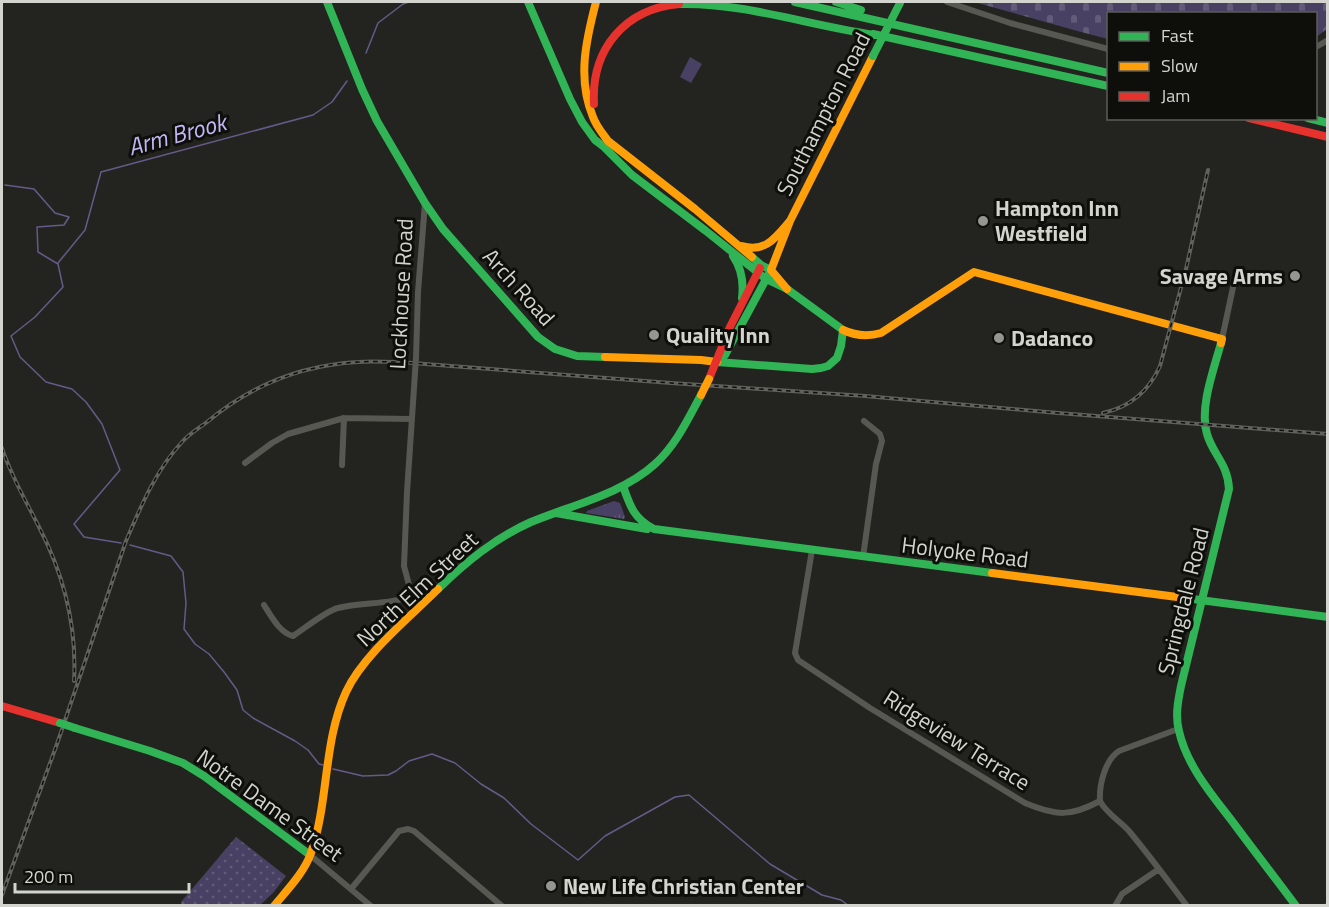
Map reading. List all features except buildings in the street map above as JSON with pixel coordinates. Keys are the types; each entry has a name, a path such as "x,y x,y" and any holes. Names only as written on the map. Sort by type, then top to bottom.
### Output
{"main road":[{"name":"Lockhouse Road","path":"327,2 377,121 425,203"},
{"path":"528,2 573,105 595,140 606,143 692,206 771,270 787,289"},
{"path":"589,2 578,58 577,73 580,93 584,109 620,164 758,274 787,289 843,330 871,336 881,333 974,272 1222,339"},
{"path":"596,2 585,50 584,79 593,118 606,143"},
{"path":"736,2 1107,86"},
{"path":"795,2 1107,73"},
{"path":"836,2 1027,54"},
{"name":"Southampton Road","path":"717,362 734,339 771,270 790,221 900,2"},
{"path":"606,143 594,104 593,88 598,63 619,30 649,11 677,4 701,4 875,35"},
{"path":"1259,120 1328,136"},
{"name":"Arch Road","path":"425,203 443,229 535,334 551,347 565,353 587,357 686,360 804,369 825,368 833,364 838,355 843,330"},
{"path":"735,242 750,249 759,248 774,240 790,221"},
{"path":"723,244 742,272 744,288 740,307"},
{"name":"Southampton Road","path":"701,395 710,379 730,327 761,264 780,244"},
{"name":"Springdale Road","path":"1222,339 1208,395 1205,425 1209,440 1227,471 1229,489 1179,699 1178,729 1195,769 1207,788 1296,906"},
{"name":"North Elm Street","path":"274,906 297,877 310,855 320,817 334,728 347,690 361,667 463,566 490,544 529,523 637,479 653,466 673,444 701,395"},
{"path":"623,486 634,515 654,530"},
{"name":"Holyoke Road","path":"556,513 654,530 1328,617"},
{"name":"Notre Dame Street","path":"2,706 183,763 310,855"}],"street":[{"path":"947,2 1010,23 1107,49"},
{"name":"Lockhouse Road","path":"421,607 406,575 404,558 425,203"},
{"name":"Springdale Road","path":"1222,339 1235,278"},
{"path":"342,465 344,418"},
{"path":"245,463 288,434 344,418 411,419"},
{"path":"864,421 880,434 882,441 876,464 864,557"},
{"name":"Ridgeview Terrace","path":"812,550 795,653 798,660 870,708 1025,803 1063,814 1083,810 1100,801"},
{"path":"264,605 276,622 293,636 337,608 392,601 414,594"},
{"path":"1178,729 1113,754 1106,768 1100,801 1127,829 1187,906"},
{"path":"351,889 397,833 405,828 414,831 502,906"},
{"name":"Notre Dame Street","path":"310,855 371,906"},
{"path":"1115,906 1122,894 1159,869"}],"green space":[{"path":"974,2 1327,2 1327,29 1317,36 1317,12 1107,12 1107,39"},
{"path":"690,57 702,64 691,83 680,77"},
{"path":"614,501 620,503 624,519 586,513 587,511"},
{"path":"236,837 286,876 273,893 260,905 181,905 181,902"}],"waterway":[{"name":"Arm Brook","path":"366,53 378,23 409,2"},
{"name":"Arm Brook","path":"58,263 85,230 101,172 313,115 332,102 347,81"},
{"path":"5,185 34,189 55,213 69,217 64,225 37,227 38,252 58,264 63,287 35,317 11,336 20,357 46,382 72,389 86,402 102,424 120,470 74,524 84,537 121,543"},
{"path":"130,545 171,556 183,572 186,603 184,629 195,644 209,654 224,672 237,690 243,710 295,741 308,750 319,764 323,765"},
{"path":"333,769 363,776 388,775 409,761 432,754 455,763 481,784 504,798 531,824 578,860 605,836 675,797 689,795 770,864 822,895 841,900 849,906"}],"railway":[{"path":"1103,413 1122,407 1138,397 1156,375 1160,366 1186,269 1208,170"},
{"path":"2,895 57,744 126,541 157,476 185,439 224,409 259,388 297,373 337,364 399,362 865,396 1328,434"},
{"path":"2,448 14,478 48,545 62,583 71,621 74,681"}],"traffic: fast":[{"path":"327,2 377,121 425,203 443,229 538,337 555,349 577,356 605,357"},
{"path":"528,2 570,99 595,140 632,175 766,279"},
{"path":"795,2 1107,73"},
{"path":"836,2 861,10"},
{"path":"873,56 900,3"},
{"path":"679,4 727,7 875,35"},
{"path":"873,34 1107,86"},
{"path":"1316,120 1328,123"},
{"path":"733,256 742,276 742,298"},
{"path":"717,362 725,355 771,270 752,257"},
{"path":"717,362 812,369 828,366 837,358 843,330 787,289 766,279"},
{"path":"1221,343 1208,388 1205,424 1207,434 1226,473 1229,489 1181,686 1177,720 1188,757 1202,781 1296,906"},
{"path":"438,589 470,560 505,535 531,522 612,491 642,474 669,449 701,395"},
{"path":"623,486 637,516 654,529 992,573"},
{"path":"556,513 647,529"},
{"path":"1185,598 1328,617"},
{"path":"60,723 75,728"},
{"path":"75,728 183,763 310,855"}],"traffic: slow":[{"path":"596,2 586,45 584,74 588,103 598,127 608,141 752,257"},
{"path":"787,289 771,270 790,221 873,56"},
{"path":"742,246 758,247 770,242 790,221"},
{"path":"843,330 862,335 881,333 974,272 1222,339 1221,343"},
{"path":"605,357 717,362"},
{"path":"701,395 709,379"},
{"path":"992,573 1185,598"},
{"path":"274,906 300,874 311,853 321,813 333,731 346,692 363,664 438,589"}],"traffic: jam":[{"path":"594,104 598,66 615,36 642,14 679,4"},
{"path":"1257,120 1328,137"},
{"path":"709,379 730,327 760,268"},
{"path":"2,706 60,723"}],"place":[{"name":"Hampton Inn Westfield","path":"983,221"},
{"name":"Savage Arms","path":"1295,276"},
{"name":"Quality Inn","path":"654,335"},
{"name":"Dadanco","path":"999,338"},
{"name":"New Life Christian Center","path":"551,886"}]}
